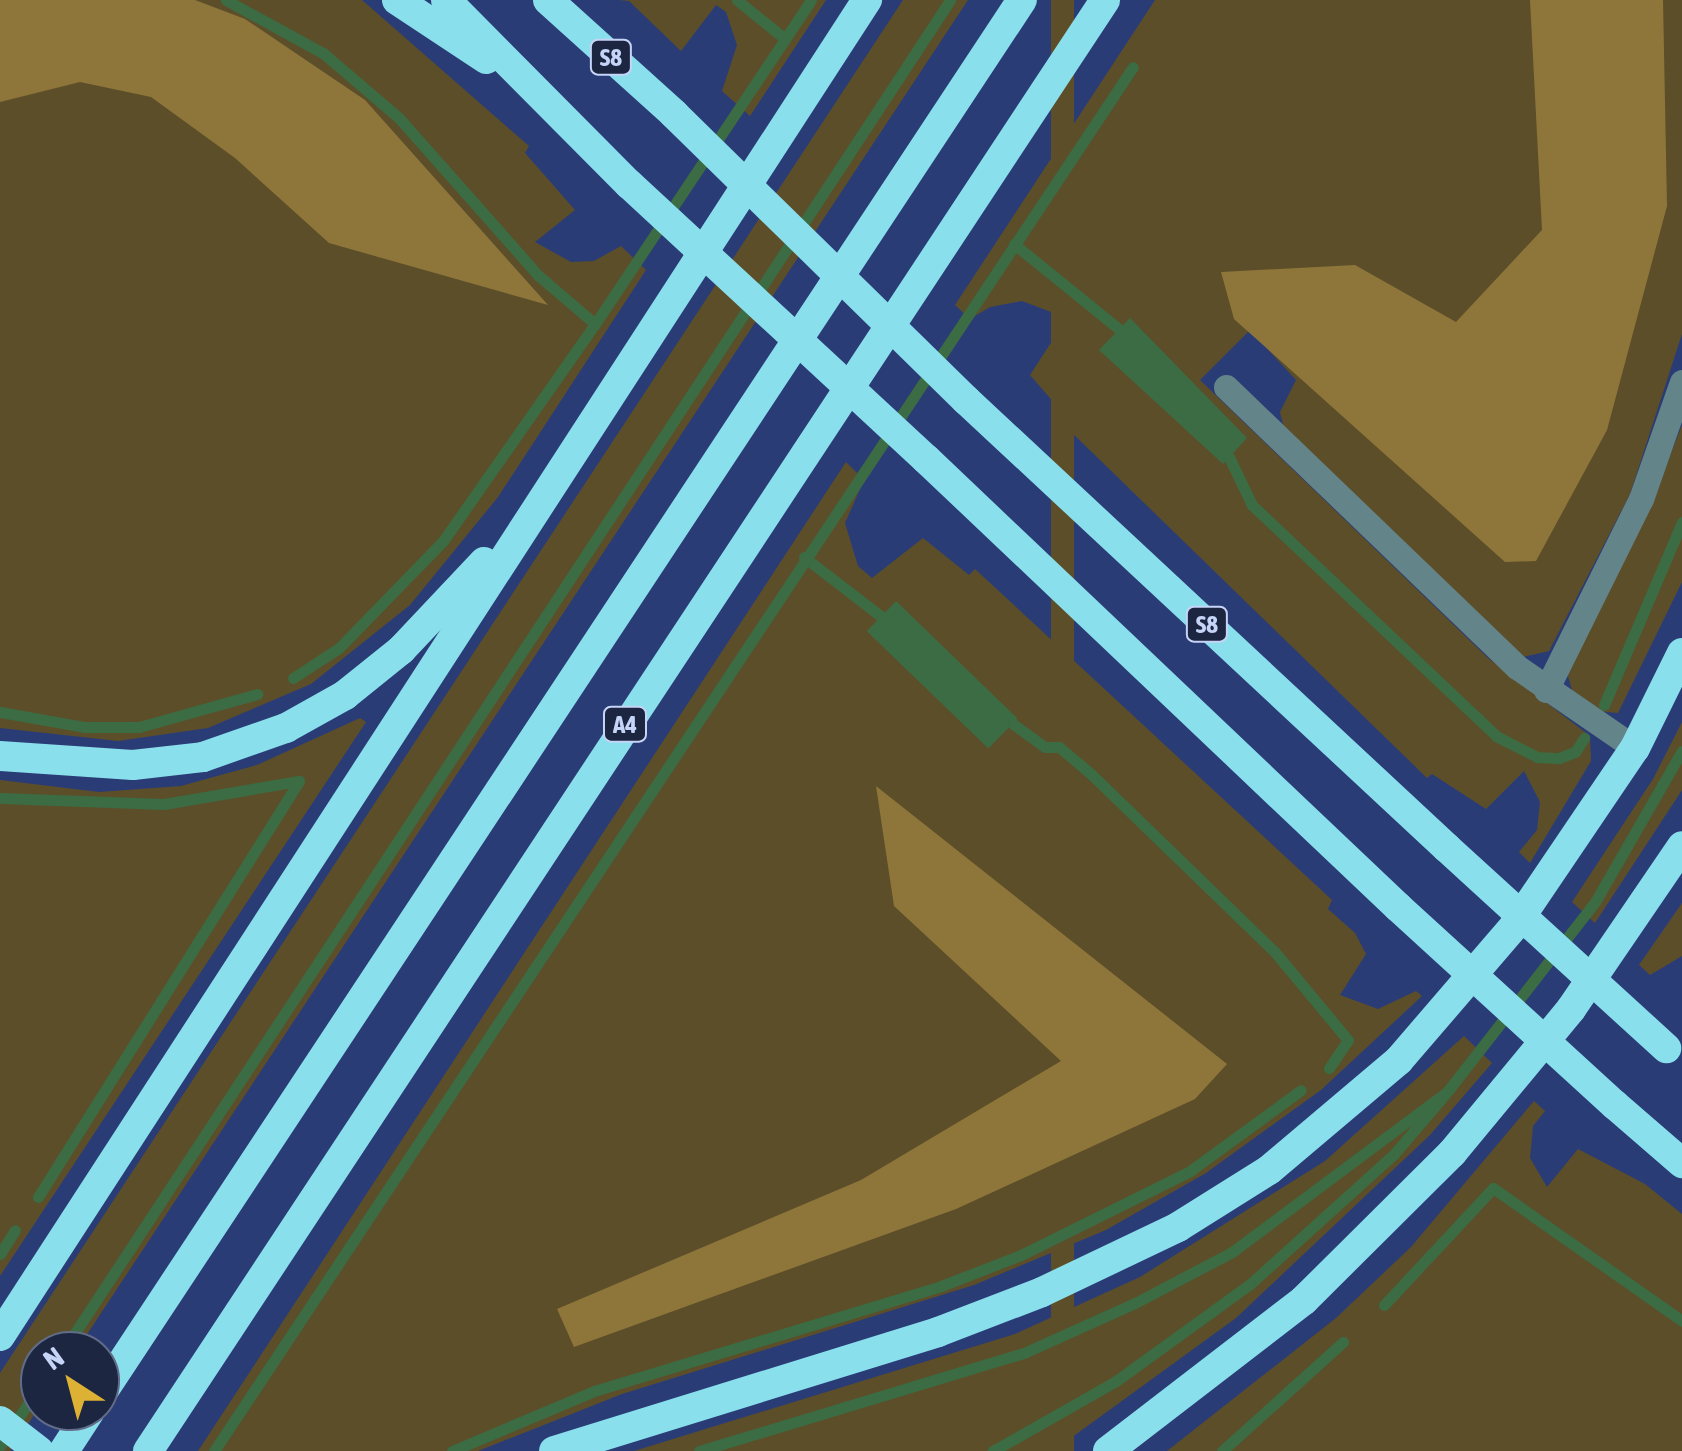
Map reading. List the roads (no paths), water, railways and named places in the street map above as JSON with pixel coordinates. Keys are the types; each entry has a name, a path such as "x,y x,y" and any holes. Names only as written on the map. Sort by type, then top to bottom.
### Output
{"highway":[{"path":"397,0 546,98"},
{"path":"446,0 629,184 926,459 1398,907 1682,1163"},
{"name":"S8","path":"548,0 674,114 966,400 1674,1055"},
{"path":"0,1336 419,699 563,461 867,0"},
{"name":"A4","path":"120,1366 1022,0"},
{"name":"A4","path":"148,1451 1104,0"},
{"path":"0,756 133,765 203,757 286,728 345,695 401,650 464,588 563,461"},
{"path":"554,1451 987,1314 1088,1273 1243,1187 1338,1118 1438,1019 1547,884 1635,748 1682,653"},
{"path":"1108,1451 1304,1300 1452,1154 1571,1009 1682,846"},
{"path":"0,1421 39,1451"}],"lane":[{"path":"1546,690 1641,499 1682,382"},
{"path":"1226,387 1546,690 1635,748"}],"waterway":[{"path":"226,0 323,53 399,118 539,276 595,324 811,0"},
{"path":"737,0 785,39"},
{"path":"76,1331 950,0"},
{"path":"214,1451 1133,67"},
{"path":"1014,244 1119,329"},
{"path":"293,678 339,648 443,541 595,324"},
{"path":"1229,457 1252,505 1496,736 1537,757 1559,758 1575,752 1584,738"},
{"path":"1604,705 1682,522"},
{"path":"804,557 882,617"},
{"path":"0,712 84,727 139,727 257,694"},
{"path":"1013,724 1045,747 1059,747 1090,773 1274,951 1348,1040 1329,1068"},
{"path":"1447,1092 1595,902 1682,751"},
{"path":"0,798 164,804 299,781 38,1197"},
{"path":"452,1451 594,1391 941,1286 1021,1255 1190,1171 1301,1090"},
{"path":"699,1451 1026,1352 1135,1303 1232,1252 1447,1092 1394,1154 1250,1284 1116,1381 993,1451"},
{"path":"1384,1305 1493,1188 1682,1321"},
{"path":"0,1254 15,1230"},
{"path":"1222,1451 1343,1342"},
{"path":"0,1446 20,1416"}]}
